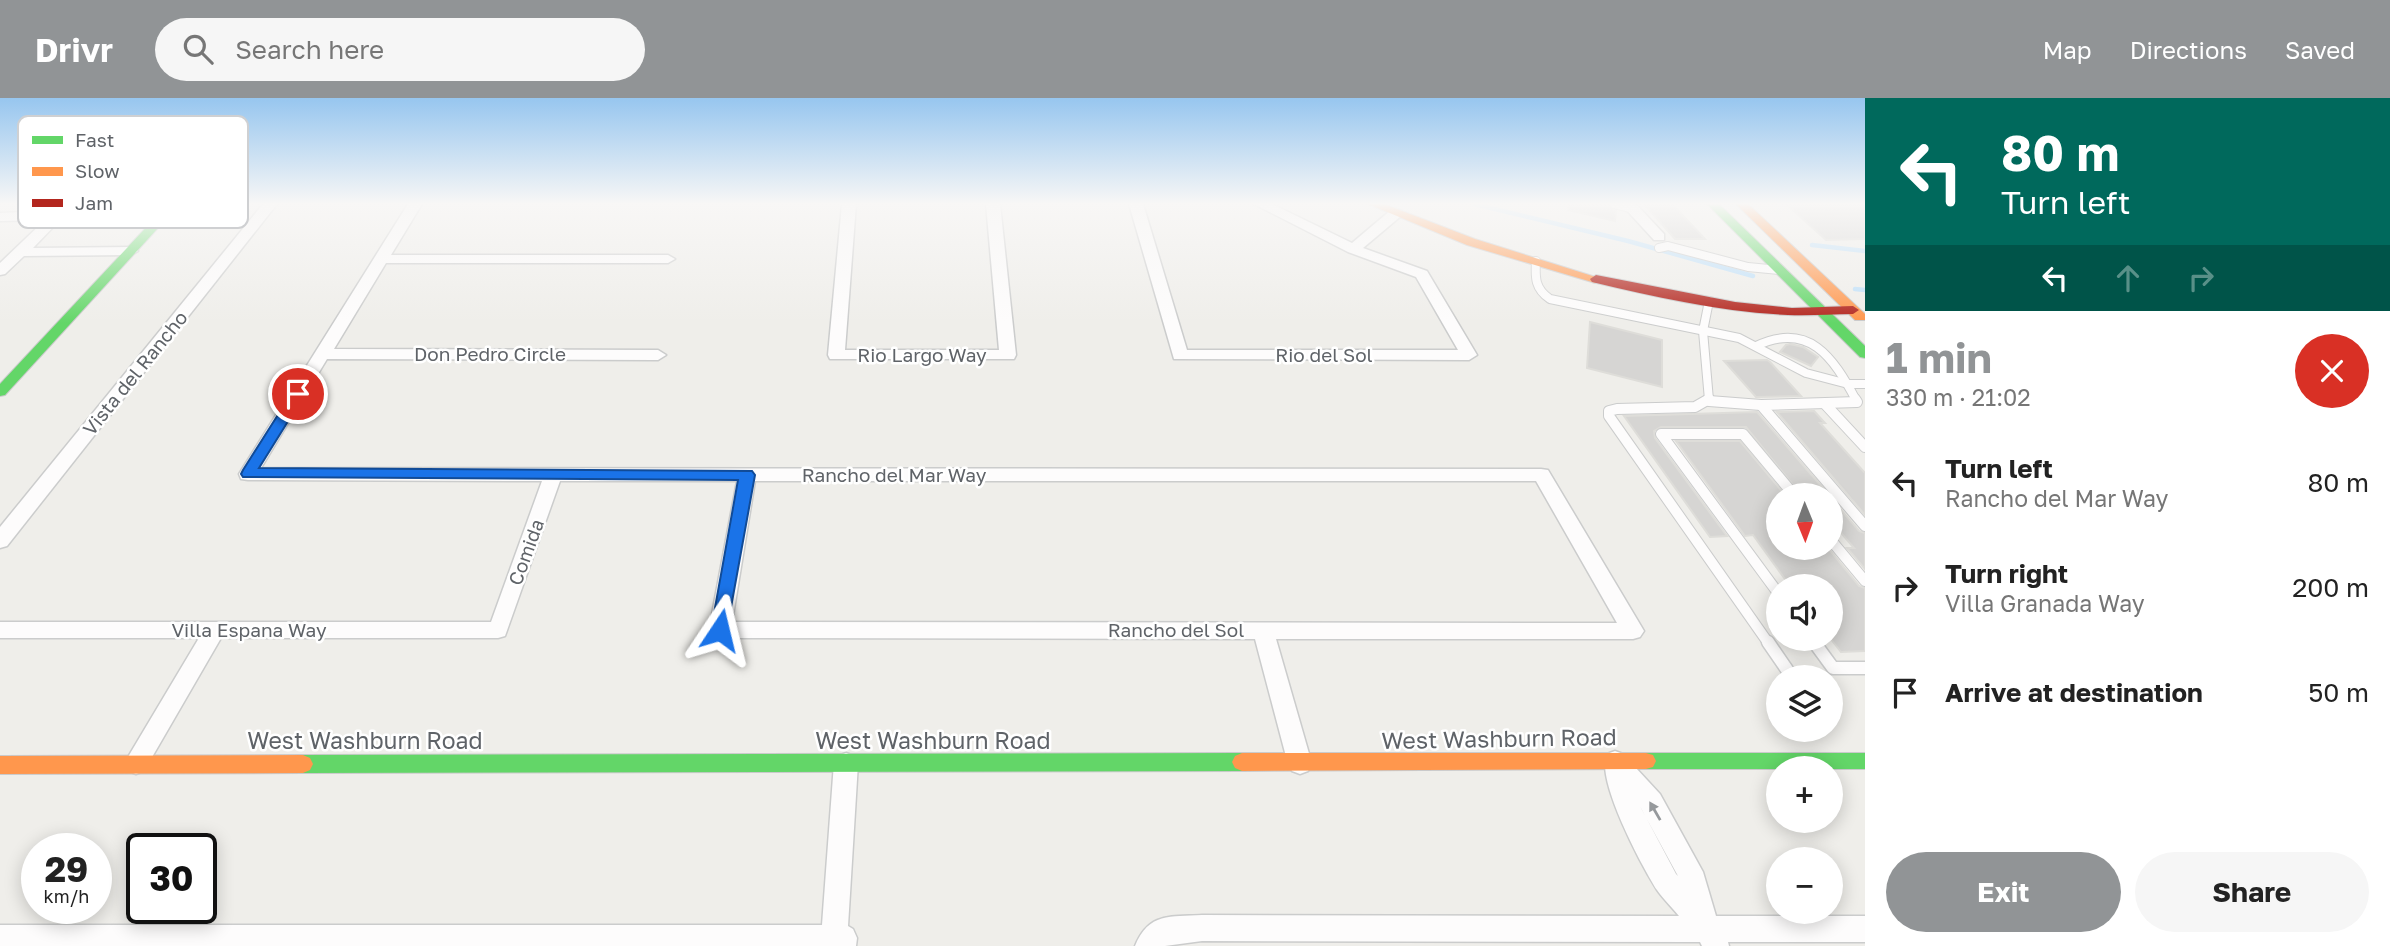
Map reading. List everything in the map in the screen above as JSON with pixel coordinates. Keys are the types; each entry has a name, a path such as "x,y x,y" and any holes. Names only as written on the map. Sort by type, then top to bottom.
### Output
{"street":[{"path":"0,271 30,244"},
{"path":"0,392 138,244"},
{"name":"Vista del Rancho","path":"0,541 238,244"},
{"path":"323,354 391,244"},
{"name":"Rio Largo Way","path":"846,244 836,355 1008,355 997,244"},
{"name":"Rio del Sol","path":"1148,244 1180,355 1469,355 1422,274 1353,249"},
{"path":"1342,244 1353,249 1359,244"},
{"path":"1485,244 1536,261 1644,289 1774,310 1821,310 1859,316"},
{"path":"1753,244 1865,354"},
{"path":"1783,244 1859,316"},
{"path":"21,252 131,251"},
{"path":"381,259 668,259"},
{"name":"Don Pedro Circle","path":"323,354 657,355"},
{"name":"Rancho del Mar Way","path":"323,354 248,474 1541,475 1633,631"},
{"name":"Comida","path":"498,630 553,475"},
{"name":"Rancho del Sol","path":"747,475 720,630 1633,631"},
{"name":"Villa Espana Way","path":"0,630 498,630"},
{"path":"136,764 215,630"},
{"path":"1263,631 1300,764"},
{"path":"1615,761 1624,801 1667,883 1711,938"},
{"name":"West Washburn Road","path":"0,765 1865,761"},
{"path":"0,938 267,942 840,941 846,763"},
{"path":"1154,939 1202,928 1423,937 1711,938 1865,929"}],"lane":[{"path":"1661,244 1748,267 1779,270"},
{"path":"1536,261 1534,284 1540,293 1550,299 1739,338 1806,373 1848,384 1865,384"},
{"path":"1709,301 1703,331 1709,401"},
{"path":"1755,345 1767,338 1784,336 1812,342 1825,351 1857,402 1761,405 1709,401 1695,407 1616,409 1609,411 1609,416 1785,665"},
{"path":"1825,404 1865,447"},
{"path":"1761,405 1865,526"},
{"path":"1766,577 1661,434 1743,434 1784,483"},
{"path":"1843,555 1865,581"},
{"path":"1821,651 1833,668 1865,668"}],"building":[{"path":"1590,322 1662,340 1662,387 1587,368"},
{"path":"1790,344 1803,347 1818,357 1811,366 1780,352"},
{"path":"1767,360 1801,396 1756,397 1724,361"},
{"path":"1814,411 1825,423 1820,423 1865,473 1865,515 1843,489 1843,483 1838,483 1777,412"},
{"path":"1757,412 1819,483 1791,483 1746,427 1661,427 1654,431 1655,438 1727,536 1710,537 1624,416"},
{"path":"1676,441 1740,441 1775,483 1766,483 1766,553 1753,535 1745,536"},
{"path":"1843,512 1859,531 1865,533 1865,569 1847,548 1854,548 1843,535"},
{"path":"1771,560 1838,560 1859,586 1865,588 1865,651 1841,652 1840,651 1843,651 1843,574 1781,574"}],"waterway":[{"path":"1637,244 1753,276"},
{"path":"1812,245 1865,251"},
{"path":"1855,289 1865,290"}],"traffic: fast":[{"path":"0,392 137,244"},
{"path":"1753,244 1865,354"},
{"path":"1646,761 1865,761"},
{"path":"303,764 1242,762"}],"traffic: slow":[{"path":"1476,244 1596,279"},
{"path":"1783,244 1860,317"},
{"path":"1242,762 1646,761"},
{"path":"0,765 303,764"}],"traffic: jam":[{"path":"1596,279 1735,306 1792,312 1853,310"}],"route":[{"path":"298,394 248,474 747,475 720,630"}]}
